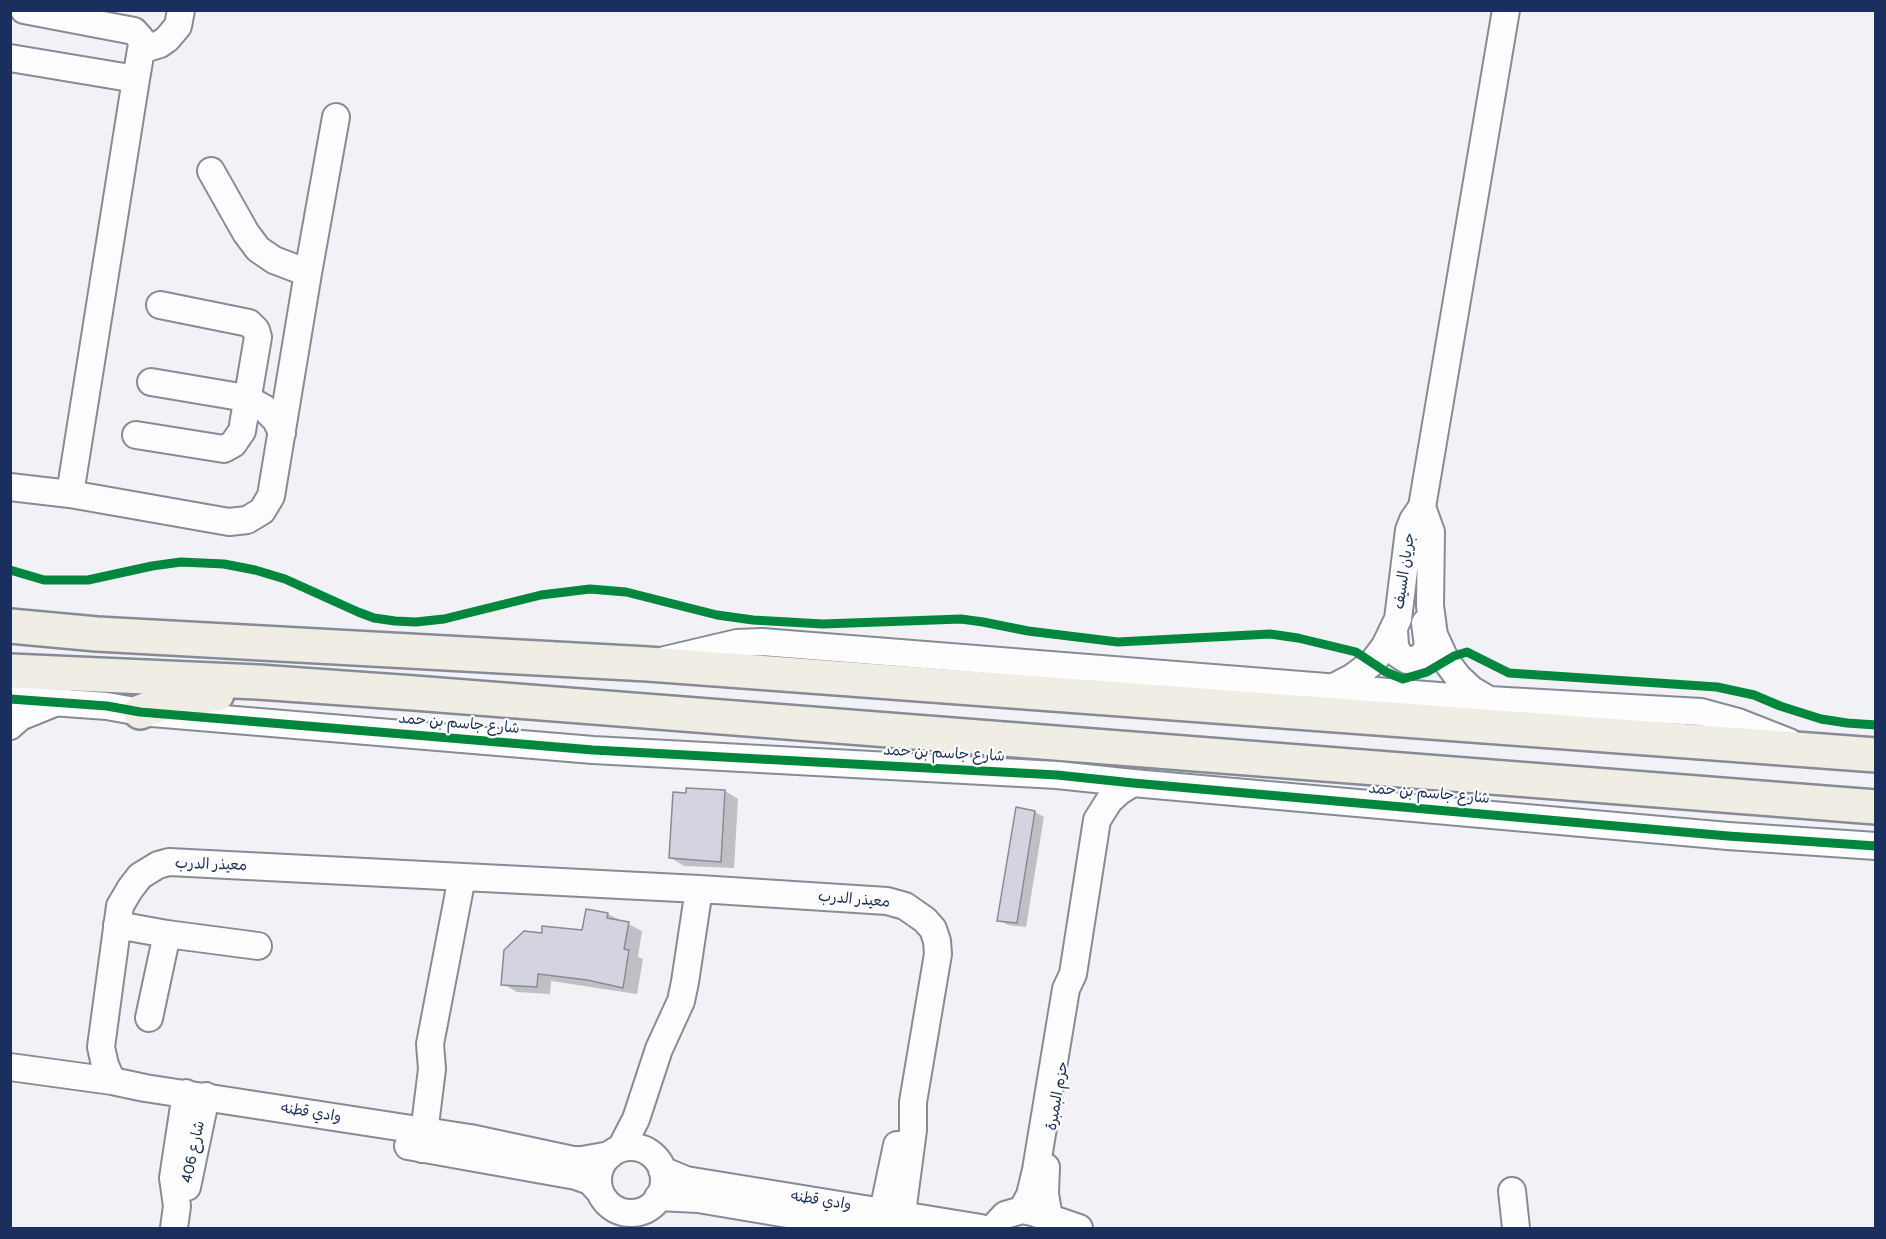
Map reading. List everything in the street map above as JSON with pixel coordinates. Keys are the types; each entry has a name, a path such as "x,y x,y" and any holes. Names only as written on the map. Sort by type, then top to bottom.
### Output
{"main road":[{"path":"13,628 648,664 1875,755"},
{"name":"شارع جاسم بن حمد","path":"10,671 258,682 461,696 1871,808"},
{"path":"140,712 162,704 228,693 258,682"}],"street":[{"path":"24,10 134,32 141,39 70,494"},
{"path":"141,50 160,44 174,33 181,10"},
{"path":"1422,507 1506,10"},
{"path":"10,58 136,79"},
{"path":"10,487 70,494 230,522 247,520 262,511 271,496 336,117"},
{"path":"211,171 246,233 258,249 274,260 308,273"},
{"path":"136,435 224,449 233,444 242,431 258,337 256,330 249,323 160,305"},
{"path":"151,382 246,398 264,408 276,420 282,433"},
{"name":"جريان السيف","path":"1422,507 1431,527 1432,536 1430,606 1434,635 1446,661 1465,683 1489,700"},
{"name":"جريان السيف","path":"1332,688 1353,677 1373,662 1394,630 1401,606 1409,530 1422,507"},
{"name":"جريان السيف","path":"1394,630 1395,646 1399,655 1412,661 1420,658 1428,646 1425,622 1430,606"},
{"path":"648,664 710,648 737,643 762,642 1489,700 1701,712 1738,722 1812,750"},
{"name":"شارع جاسم بن حمد","path":"10,699 593,750 1057,775 1728,836 1875,846"},
{"path":"10,726 20,717 55,702"},
{"path":"1057,775 1083,796 1097,820"},
{"name":"حزم البمبرة","path":"1022,1210 1045,1147 1076,990 1073,974 1097,820 1108,801 1133,783"},
{"name":"معيذر الدرب","path":"112,1081 101,1047 120,906 140,876 158,865 170,862 887,901 905,906 933,929 938,954 913,1102 913,1137 887,1222"},
{"path":"415,1139 421,1065 430,1044 462,877"},
{"path":"641,1103 646,1139 663,1179 662,1188 650,1206 620,1214 598,1184 600,1168 615,1151 641,1103 659,1049 681,1000 699,889"},
{"path":"117,925 167,934 258,945"},
{"path":"148,1018 167,934"},
{"path":"75,1077 90,1064 101,1047"},
{"name":"وادي قطنه","path":"10,1067 112,1081 195,1103 415,1139 576,1176 590,1181 620,1214"},
{"name":"وادي قطنه","path":"10,1084 143,1102 195,1103"},
{"name":"شارع 406","path":"176,1217 173,1178 195,1103"},
{"name":"وادي قطنه","path":"415,1139 470,1138 573,1160 582,1160 615,1151"},
{"path":"615,1151 636,1147 656,1161"},
{"name":"حزم البمبرة","path":"1045,1147 1045,1187 1049,1218"},
{"name":"وادي قطنه","path":"656,1161 686,1180 887,1222"},
{"path":"1512,1191 1516,1228"},
{"name":"وادي قطنه","path":"658,1197 698,1199 887,1222 981,1228"},
{"path":"993,1228 1005,1215 1022,1210 1079,1228"}],"building":[{"path":"686,788 725,790 721,862 669,858 673,792 686,793"},
{"path":"1016,807 1035,811 1017,923 997,921"},
{"path":"586,909 608,913 607,918 629,922 624,949 629,950 623,988 587,980 538,974 537,987 501,985 504,950 524,931 542,933 542,926 582,930"}],"cycle path":[{"path":"10,570 44,580 88,580 181,562 224,564 285,579 358,612 374,618 395,621 416,622 444,619 541,595 590,589 626,592 717,615 753,620 823,624 961,619 1028,631 1118,642 1270,634 1298,638 1356,652 1386,672 1403,679 1427,672 1454,656 1467,652 1509,673 1717,687 1754,695 1821,719 1876,725"},
{"path":"10,699 593,750 1057,775 1728,836 1876,846"}]}
